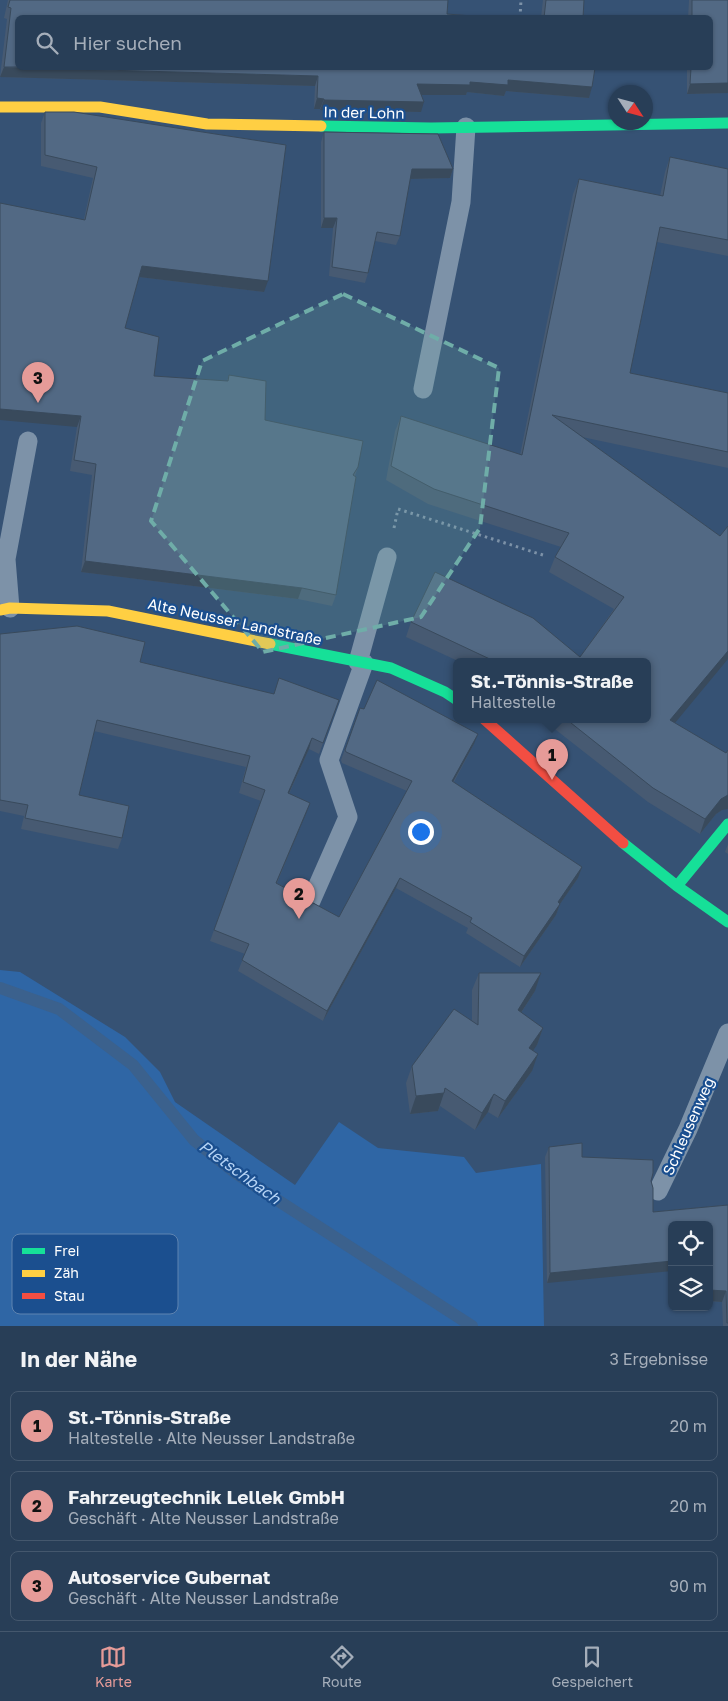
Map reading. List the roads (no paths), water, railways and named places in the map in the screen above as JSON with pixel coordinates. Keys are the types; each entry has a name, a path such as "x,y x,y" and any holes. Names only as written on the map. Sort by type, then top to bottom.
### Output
{"main road":[{"name":"In der Lohn","path":"0,108 100,107 207,124 431,128 728,123"},
{"name":"Alte Neusser Landstraße","path":"5,609 108,611 391,668 453,697"},
{"path":"488,723 621,841 677,886 728,922"},
{"path":"677,886 728,824"}],"lane":[{"path":"424,389 461,202 466,127"},
{"path":"5,609 6,559 28,441"},
{"path":"311,901 348,816 329,760 361,662 387,557"},
{"name":"Schleusenweg","path":"658,1191 688,1129 728,1033"}],"waterway":[{"name":"Pletschbach","path":"0,988 59,1009 133,1065 194,1140 237,1174 472,1326"}],"place":[{"name":"Autoservice Gubernat","path":"38,403"},
{"name":"St.-Tönnis-Straße","path":"552,780"},
{"name":"Fahrzeugtechnik Lellek GmbH","path":"299,919"}]}
